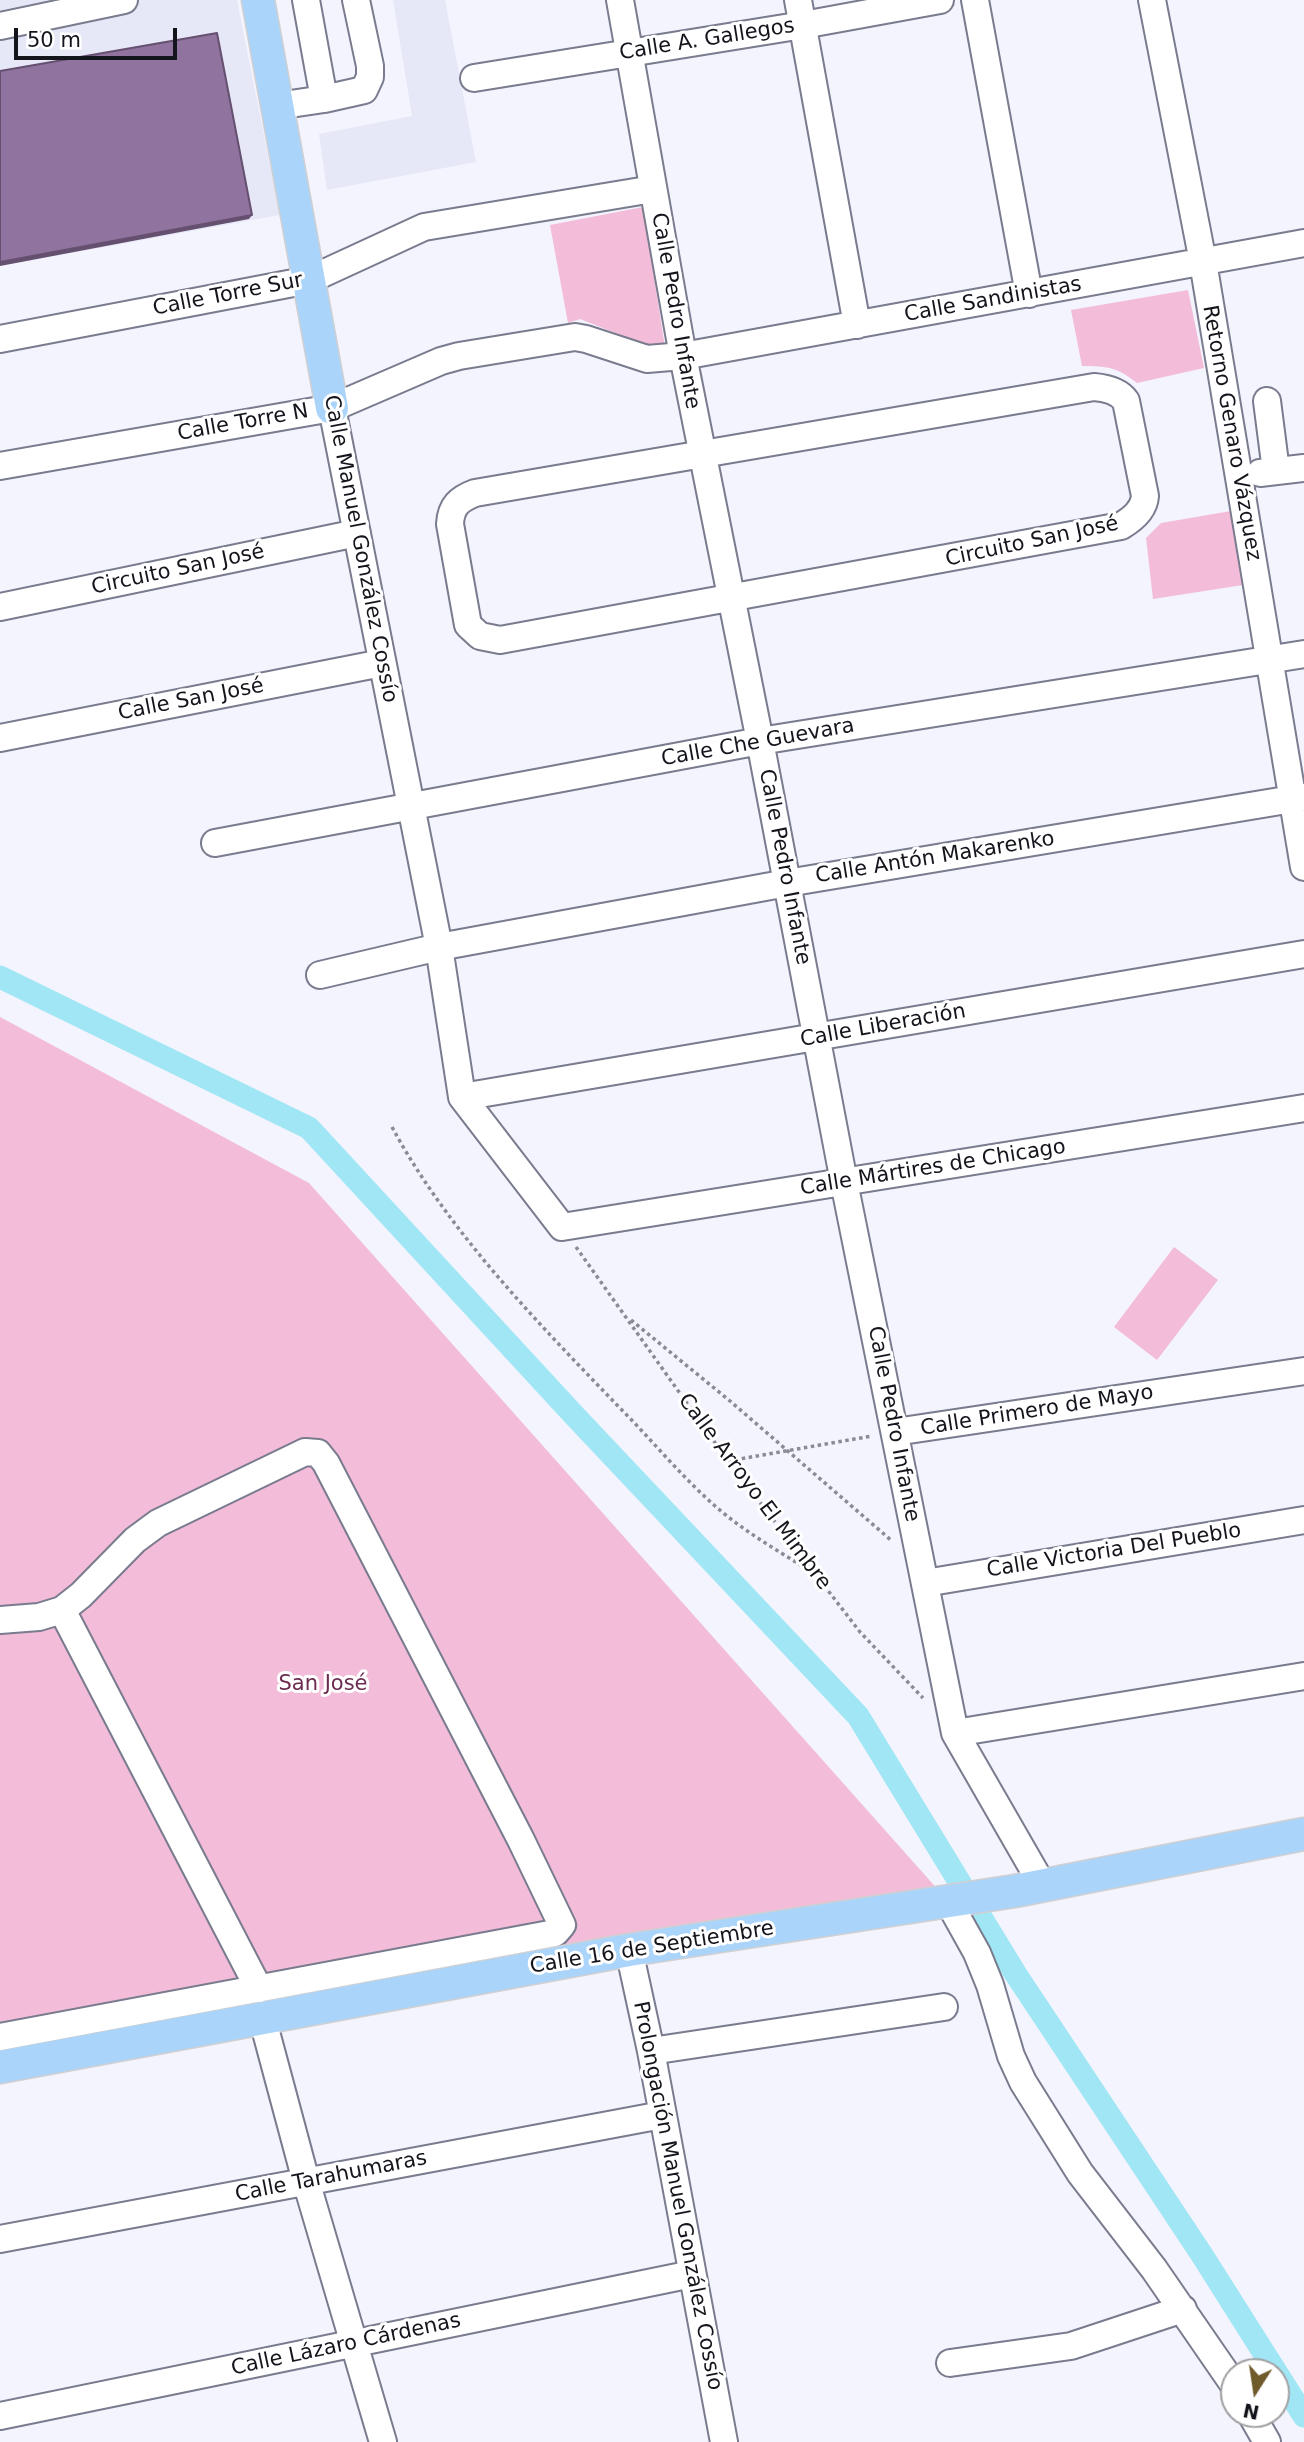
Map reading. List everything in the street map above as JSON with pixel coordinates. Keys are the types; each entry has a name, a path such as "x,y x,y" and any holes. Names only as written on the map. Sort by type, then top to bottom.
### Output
{"main road":[{"name":"Calle Manuel González Cossío","path":"258,0 332,408"},
{"name":"Calle 16 de Septiembre","path":"0,2067 260,2003 1029,1889 1304,1834"}],"street":[{"path":"0,26 124,0"},
{"path":"306,0 324,100"},
{"path":"277,106 324,100 364,90 370,77 370,66 356,0"},
{"name":"Calle Pedro Infante","path":"620,0 702,456 955,1733"},
{"name":"Calle A. Gallegos","path":"474,78 629,52 801,13 940,0"},
{"path":"975,0 1029,294"},
{"name":"Retorno Genaro Vázquez","path":"1152,0 1203,262 1269,660 1298,798 1304,867"},
{"path":"801,13 857,325"},
{"name":"Calle Torre Sur","path":"0,339 309,280 424,227 653,189"},
{"name":"Calle Sandinistas","path":"683,356 1304,243"},
{"name":"Calle Torre N","path":"0,466 332,408 441,361 575,337 647,359 683,356"},
{"name":"Circuito San José","path":"1094,387 1110,390 1126,401 1145,495 1143,507 1137,515 1121,526 731,599 500,640 480,636 467,621 450,524 453,509 462,498 702,456 1094,387"},
{"path":"1267,401 1276,471"},
{"name":"Calle Manuel González Cossío","path":"332,408 439,947 462,1097"},
{"path":"1238,475 1304,468"},
{"name":"Circuito San José","path":"0,607 356,533"},
{"name":"Calle Che Guevara","path":"215,843 760,741 1304,654"},
{"name":"Calle San José","path":"0,737 382,663"},
{"name":"Calle Antón Makarenko","path":"320,975 439,947 787,883 1298,798"},
{"name":"Calle Liberación","path":"462,1097 1304,954"},
{"path":"462,1097 562,1227"},
{"name":"Calle Mártires de Chicago","path":"562,1227 1304,1108"},
{"name":"Calle Primero de Mayo","path":"895,1432 1304,1371"},
{"path":"0,1620 39,1617 62,1610 81,1595 135,1540 159,1523 305,1452 318,1453 326,1463 561,1922 561,1928 555,1933 260,2003 0,2037"},
{"name":"Calle Victoria Del Pueblo","path":"923,1574 1304,1520"},
{"path":"62,1610 260,2003 306,2181 383,2442"},
{"path":"1029,1889 955,1733 1304,1676"},
{"path":"957,1900 990,1985 1011,2056 1023,2082 1080,2173 1183,2309 1220,2364"},
{"name":"Prolongación Manuel González Cossío","path":"629,1950 724,2442"},
{"path":"650,2051 944,2007"},
{"name":"Calle Tarahumaras","path":"0,2239 662,2115"},
{"name":"Calle Lázaro Cárdenas","path":"0,2416 692,2274"},
{"path":"950,2363 1071,2346 1183,2309"}],"path":[{"path":"392,1126 420,1176 457,1226 550,1335 713,1505 746,1531 815,1574"},
{"name":"Calle Arroyo El Mimbre","path":"562,1227 728,1461 860,1632 927,1703"},
{"path":"626,1316 788,1450 923,1574"},
{"name":"Calle Primero de Mayo","path":"728,1461 895,1432"}],"shaded area":[{"path":"0,0 237,0 280,215 0,266"},
{"path":"393,0 445,0 476,162 327,190 319,134 412,116"}],"green space":[{"path":"643,207 665,347 656,349 580,319 568,323 550,225"},
{"path":"1188,290 1204,368 1137,383 1111,368 1082,366 1071,310"},
{"path":"1231,511 1243,585 1153,599 1146,538 1161,523"},
{"name":"San José","path":"0,1017 309,1183 948,1901 0,2070"},
{"path":"1174,1247 1218,1280 1157,1360 1114,1327"}],"building":[{"path":"217,33 252,215 0,262 0,71"}],"waterway":[{"path":"0,977 309,1128 572,1413 858,1716 1015,1973 1267,2358"},
{"path":"1290,2394 1304,2416"}]}
